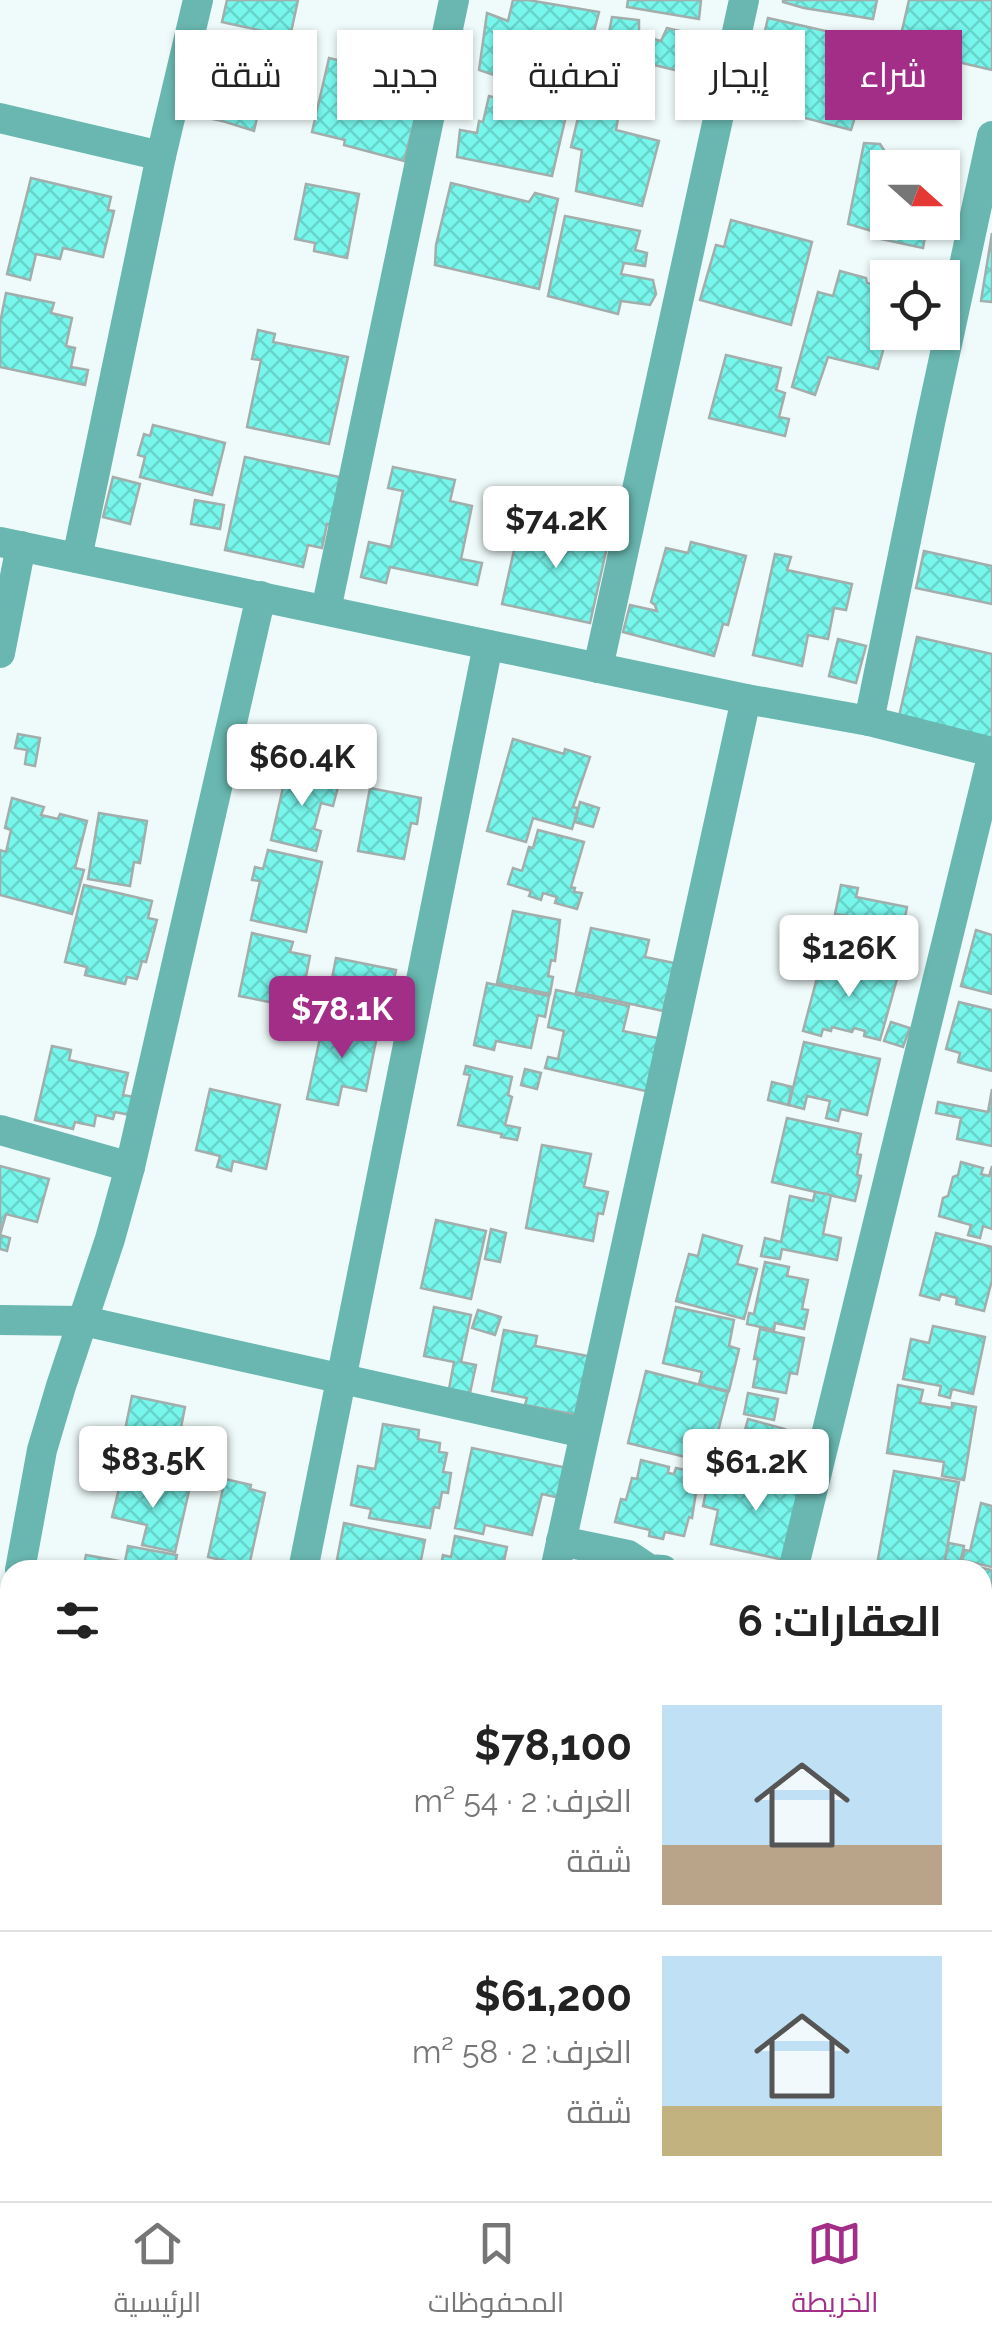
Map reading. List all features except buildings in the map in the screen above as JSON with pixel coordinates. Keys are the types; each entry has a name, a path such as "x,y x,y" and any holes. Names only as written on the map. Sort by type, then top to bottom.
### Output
{"street":[{"path":"77,558 161,156 198,0"},
{"path":"326,610 454,0"},
{"path":"598,668 744,0"},
{"path":"0,118 161,156"},
{"path":"869,721 992,136"},
{"path":"0,653 10,544 746,700 869,721 992,754 795,1560"},
{"path":"22,1560 42,1450 130,1167 262,596"},
{"path":"305,1560 488,645"},
{"path":"636,1560 628,1555 558,1556 746,700"},
{"path":"0,1130 130,1167"},
{"path":"0,1320 84,1321 584,1434"}]}
